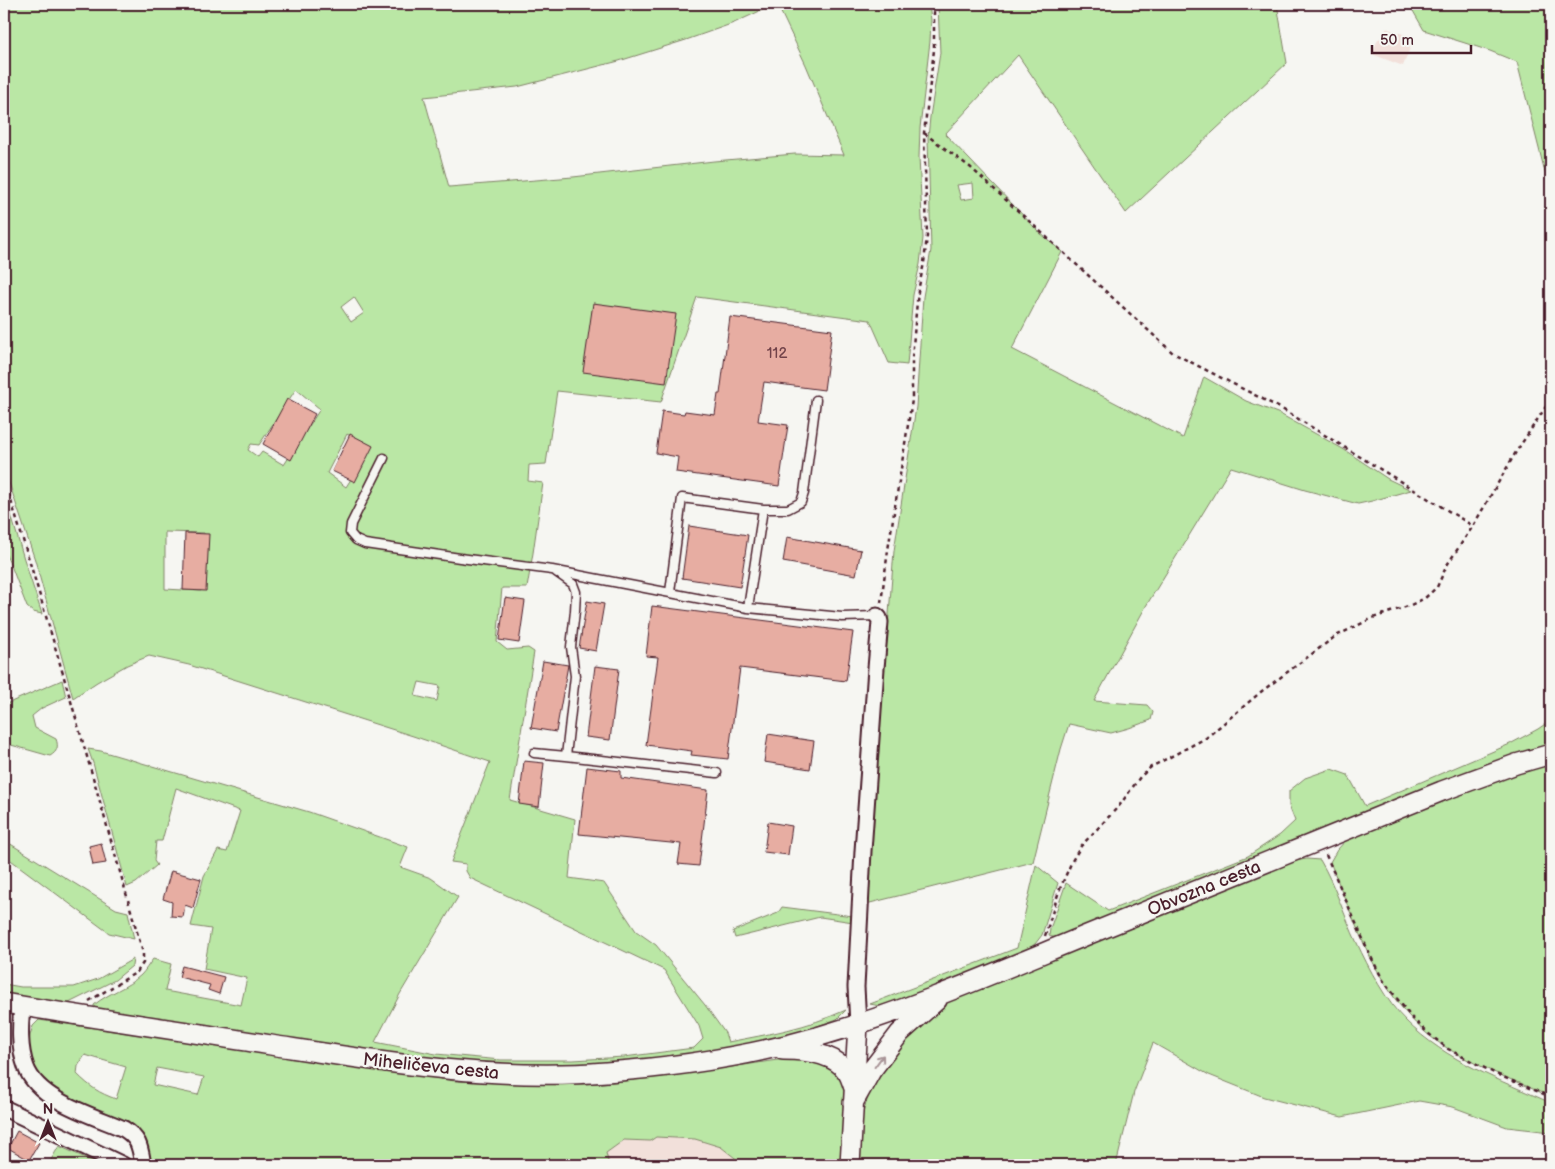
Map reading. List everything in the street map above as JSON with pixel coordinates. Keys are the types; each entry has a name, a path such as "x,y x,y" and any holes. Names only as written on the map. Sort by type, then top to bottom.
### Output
{"street":[{"path":"850,1165 858,1024 856,987 863,851 880,622 878,617"},
{"name":"Obvozna cesta","path":"858,1024 947,992 1442,792 1516,764 1551,754"},
{"path":"854,1095 900,1033 947,992"},
{"path":"13,1005 26,1069 34,1080 43,1090 60,1101 132,1134 139,1144 143,1165"},
{"name":"Miheličeva cesta","path":"13,1005 394,1064 496,1074 549,1075 665,1067 765,1049 817,1037 858,1024"},
{"path":"765,1049 822,1054 838,1063 848,1073 854,1095"},
{"path":"4,1108 123,1165"}],"lane":[{"path":"670,592 682,498 763,509 788,510 801,502 804,492 816,400"},
{"path":"384,458 351,524 350,533 356,540 365,544 552,570 748,608 842,617 878,617"},
{"path":"748,608 763,509"},
{"path":"552,570 573,584 576,592 571,647 576,676 566,756"},
{"path":"534,753 717,773"}],"path":[{"path":"878,617 912,400 912,359 915,323 927,236 924,133 934,50 934,4"},
{"path":"924,133 970,168 1173,353 1282,409 1473,526"},
{"path":"1039,954 1059,891 1072,861 1081,846 1119,806 1140,777 1151,767 1206,738 1256,696 1336,636 1373,618 1411,605 1425,598 1437,587 1447,565 1473,526 1516,452 1551,399"},
{"path":"4,478 90,764 143,953 143,963 137,972 124,982 90,1000 73,1014"},
{"path":"1317,841 1328,858 1379,971 1411,1017 1448,1049 1496,1074 1551,1097"}],"shaded area":[{"path":"1386,28 1414,38 1403,66 1372,54 1378,39 1384,38"},
{"path":"656,1137 695,1139 721,1147 744,1165 609,1165 606,1153 624,1140 650,1141"}],"green space":[{"path":"4,4 775,4 734,23 619,61 517,87 424,97 449,187 573,177 795,154 844,155 806,65 777,4 929,4 931,20 930,41 920,128 919,157 923,238 920,264 913,295 907,365 889,363 870,320 697,297 661,402 557,391 546,464 529,465 528,481 543,483 527,588 502,588 497,642 507,650 528,648 534,652 510,800 575,819 569,878 604,883 636,931 656,945 705,1005 725,1033 728,1042 802,1026 846,1010 837,1019 801,1032 741,1047 670,1058 599,1065 474,1064 421,1059 94,1010 94,1005 99,1001 141,975 153,959 171,964 165,991 241,1005 247,978 204,969 211,929 191,926 204,876 218,850 227,852 240,811 176,788 162,841 156,841 154,861 157,865 136,883 127,887 88,749 101,751 309,812 408,847 400,867 431,878 458,897 400,994 375,1042 436,1054 501,1060 573,1060 624,1057 694,1048 703,1039 699,1026 664,970 470,878 466,871 466,864 451,862 490,762 189,665 149,656 127,665 73,698 35,560 4,468","holes":["354,297 364,313 351,322 341,307","296,389 320,409 284,465 262,452 258,457 248,450 251,444 259,445","347,434 370,449 346,487 327,473","165,532 204,533 201,591 165,589","419,682 440,686 437,701 415,696"]},
{"path":"938,4 1277,4 1287,63 1126,213 1018,55 945,134 1038,231 1062,252 1012,349 1183,438 1204,377 1246,401 1280,414 1343,449 1388,479 1411,490 1358,504 1231,467 1146,606 1094,701 1147,705 1153,712 1151,720 1111,733 1069,724 1033,862 866,904 894,551 916,407 923,297 931,250 928,138 940,53","holes":["973,183 974,198 961,200 957,185"]},
{"path":"1409,4 1466,4 1479,8 1481,4 1551,4 1551,196 1517,62 1490,51 1424,30"},
{"path":"4,491 42,614 33,612 27,607 4,551"},
{"path":"62,680 66,697 42,708 32,716 35,728 56,739 57,749 54,753 50,756 4,743 4,705"},
{"path":"1551,720 1551,747 1056,938 1049,936 1066,883 1108,911 1248,856 1280,835 1295,821 1289,806 1289,791 1305,778 1331,769 1348,775 1365,806 1510,744"},
{"path":"1551,763 1551,1097 1462,1057 1435,1040 1415,1023 1399,1004 1371,959 1330,862 1337,850 1348,838 1502,778"},
{"path":"4,840 116,909 128,912 134,939 109,933 4,855"},
{"path":"1307,859 1320,860 1331,881 1352,933 1378,984 1406,1021 1438,1047 1456,1058 1551,1103 1551,1132 1507,1127 1453,1107 1419,1101 1342,1117 1264,1097 1209,1075 1153,1043 1134,1092 1116,1165 857,1165 859,1134 864,1109 870,1092 889,1055 942,1006 963,994 1287,862"},
{"path":"1036,865 1058,883 1042,935 1035,944 1020,955 899,1000 880,1006 870,1004 1017,948"},
{"path":"782,907 853,916 853,922 820,917 735,938 733,931 778,913"},
{"path":"133,959 132,966 115,980 65,1005 4,994 4,984 21,987 74,987 98,979"},
{"path":"39,1020 455,1081 492,1083 603,1083 791,1058 814,1059 834,1071 841,1080 844,1090 841,1165 744,1165 721,1147 695,1139 656,1137 650,1141 624,1140 606,1153 609,1165 150,1165 148,1151 55,1093 39,1080 28,1051 33,1026","holes":["85,1055 126,1067 116,1099 95,1089 77,1074 78,1066","157,1068 204,1077 198,1095 153,1085"]},
{"path":"59,1146 101,1165 48,1165"}],"building":[{"path":"593,303 676,314 666,383 583,372"},
{"path":"730,317 832,330 824,390 764,382 758,421 788,425 779,486 676,472 678,457 656,453 662,411 684,414 685,411 715,415 718,394 720,394"},
{"path":"287,399 315,414 291,460 263,444"},
{"path":"350,434 373,446 355,482 332,471"},
{"path":"689,526 748,535 740,587 682,578"},
{"path":"185,533 209,534 206,591 183,590"},
{"path":"787,537 861,550 856,575 783,562"},
{"path":"505,598 525,601 519,643 499,640"},
{"path":"587,601 604,604 596,651 579,648"},
{"path":"652,606 853,632 846,681 740,668 728,759 691,755 692,751 646,745 658,657 646,656"},
{"path":"543,661 568,665 556,732 531,728"},
{"path":"595,666 619,669 610,740 586,737"},
{"path":"768,734 814,741 810,769 764,762"},
{"path":"524,761 544,763 539,807 519,804"},
{"path":"587,767 621,771 621,778 708,790 699,866 678,864 681,844 579,834"},
{"path":"768,822 792,826 788,855 764,852"},
{"path":"101,843 106,863 93,865 89,846"},
{"path":"171,871 201,879 193,908 185,905 183,917 171,916 172,902 163,899"},
{"path":"182,966 224,977 219,994 208,990 210,985 179,977"},
{"path":"17,1131 39,1143 29,1160 8,1148"}]}
